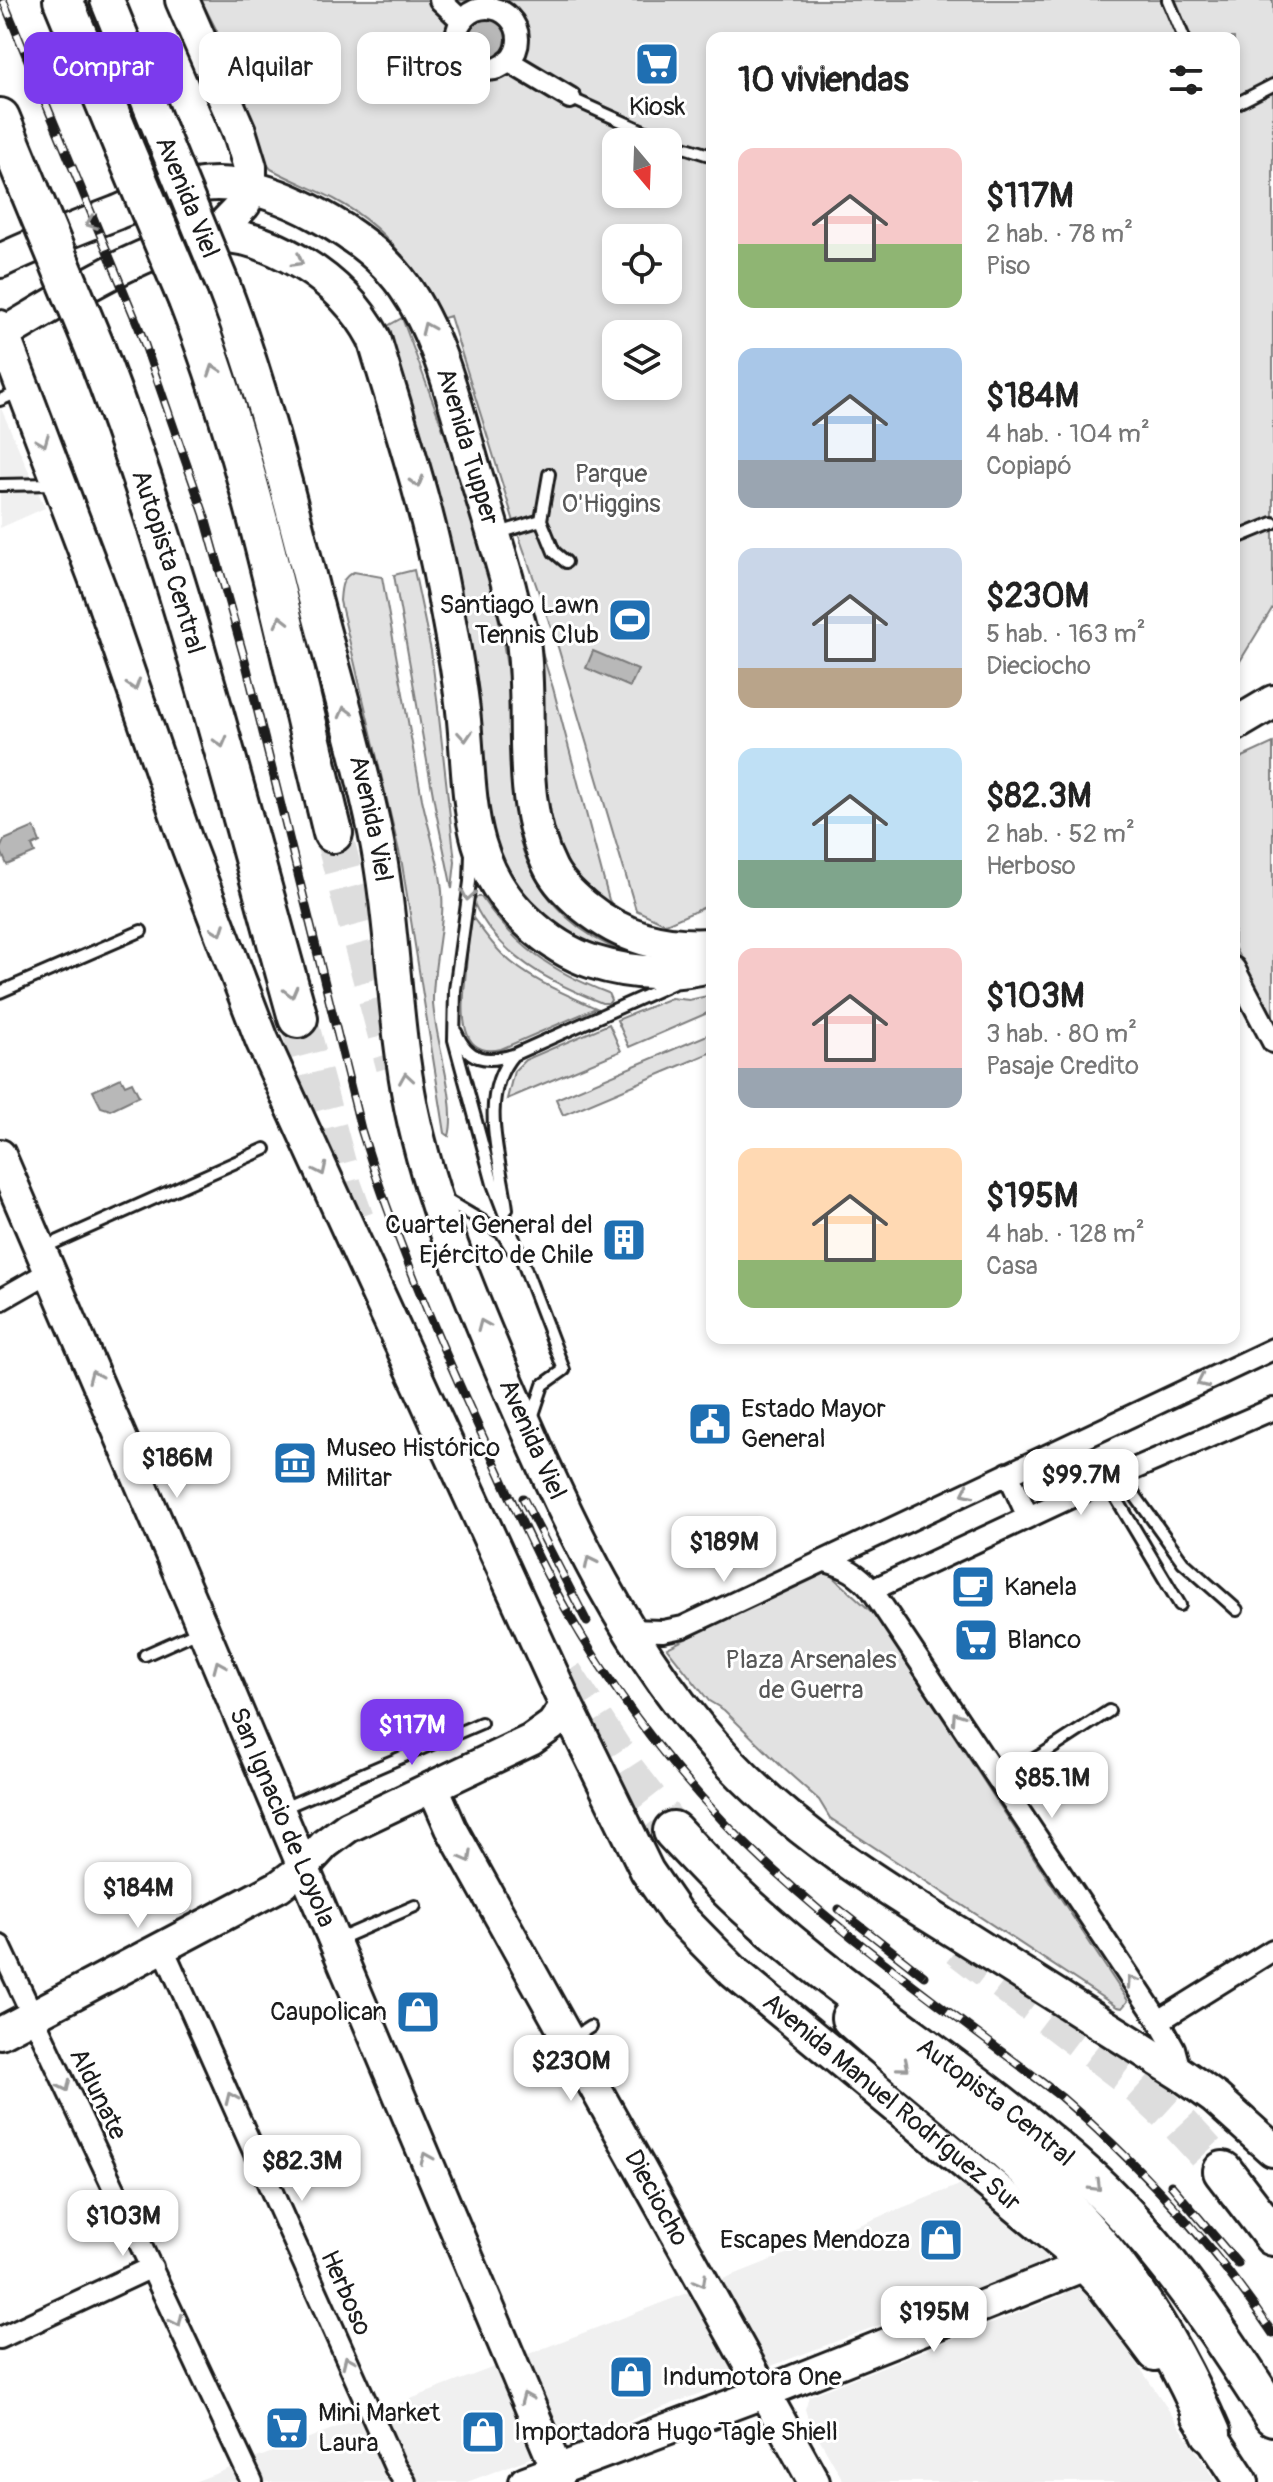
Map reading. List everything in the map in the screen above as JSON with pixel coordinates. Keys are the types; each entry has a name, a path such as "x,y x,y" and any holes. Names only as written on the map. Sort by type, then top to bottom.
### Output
{"highway":[{"path":"63,0 208,353 235,437 333,833"},
{"name":"Autopista Central","path":"0,118 95,348 171,563 298,1018"},
{"name":"Autopista Central","path":"673,1831 751,1911 1037,2134 1094,2183 1196,2300 1273,2416"},
{"path":"751,1911 840,2009 1029,2172 1084,2227 1143,2304 1183,2371 1211,2433"},
{"path":"1273,2200 1223,2171 1273,2236"}],"main road":[{"name":"Avenida Viel","path":"107,0 223,285 264,402 367,796 388,909 406,1076 433,1193 465,1285 528,1431 588,1560 628,1630"},
{"path":"182,0 249,158 244,204 207,238"},
{"name":"Avenida Tupper","path":"0,261 175,190 219,184 248,188 298,205 336,225 377,255 404,285 432,338 494,535 523,639 533,818 552,871 567,892 606,924 626,934 671,946 706,945"},
{"path":"566,1705 262,1040 186,841 121,648 60,484 12,395 1,333 110,274 160,252 207,238 224,236 270,248 297,260 330,282 345,296 374,338 435,544 458,668 472,818 478,846 497,887 519,914 557,945 576,956 618,969 662,972 706,967"},
{"path":"1251,720 1273,702"},
{"path":"628,1630 703,1733 755,1787 800,1827 871,1879 1181,2074 1215,2098 1273,2150"},
{"name":"Avenida Manuel Rodríguez Sur","path":"566,1705 647,1871 693,1932 770,2003 1041,2224 1085,2265 1121,2307 1242,2482"}],"street":[{"path":"440,0 462,21"},
{"path":"484,8 508,16 518,38 514,55 508,61 486,70 464,59 459,52 456,36 468,15 484,8"},
{"path":"508,61 570,98"},
{"path":"1240,979 1273,1042"},
{"name":"San Ignacio de Loyola","path":"0,1155 280,1810 557,2476"},
{"path":"0,1300 44,1261"},
{"path":"628,1630 663,1631 683,1627 1273,1349"},
{"path":"872,1590 1115,1477 1273,1409"},
{"path":"1008,1473 1028,1517"},
{"path":"825,1561 848,1568 872,1590 1159,2021 1174,2048 1181,2074"},
{"path":"0,2033 279,1886 304,1867 335,1835 531,1740 552,1725 566,1705"},
{"name":"Dieciocho","path":"433,1787 451,1828 579,2034 763,2393 814,2482"},
{"name":"Aldunate","path":"0,1946 252,2482"},
{"name":"Herboso","path":"163,1948 385,2444 405,2482"},
{"path":"1159,2021 1273,1950"},
{"path":"525,2482 557,2476 1085,2265"},
{"path":"0,2338 152,2267"}],"lane":[{"path":"1168,0 1181,32"},
{"path":"1240,102 1273,85"},
{"path":"570,98 637,128"},
{"path":"682,146 706,154"},
{"path":"549,474 541,520 554,552 566,562"},
{"path":"0,485 60,484"},
{"path":"494,535 541,520"},
{"path":"1240,537 1273,523"},
{"path":"472,818 470,882 452,1022 456,1051 476,1128 522,1265 564,1370 543,1385 528,1431"},
{"path":"0,992 141,931"},
{"path":"452,1022 460,1040 482,1060 495,1061 706,969"},
{"path":"508,1222 494,1112 501,1070 513,1055"},
{"path":"44,1261 265,1149"},
{"path":"433,1193 502,1233 522,1265"},
{"path":"1115,1477 1180,1605"},
{"path":"1115,1477 1134,1494 1183,1562 1237,1610"},
{"path":"145,1655 203,1629"},
{"path":"999,1779 1109,1711"},
{"path":"280,1810 481,1723"},
{"path":"335,1941 415,1906"}],"shaded area":[{"path":"486,19 494,20 505,31 505,47 490,58 490,32 467,32 478,20"},
{"path":"0,406 45,508 0,528"},
{"path":"593,651 638,670 630,687 586,668"},
{"path":"34,827 40,842 32,846 35,853 7,865 0,849 4,840"},
{"path":"121,1078 125,1085 132,1082 139,1096 110,1110 101,1107 93,1091"},
{"path":"967,2182 1050,2248 1050,2256 1042,2263 467,2482 194,2482 703,2287"},
{"path":"1083,2286 1089,2292 1217,2482 844,2482 808,2419 805,2409 809,2396 1064,2295 1067,2289"}],"green space":[{"name":"Parque O'Higgins","path":"201,0 1273,0 1273,607 1240,661 1240,32 706,32 706,907 666,924 636,910 558,647 516,528 450,316 441,319 410,266 368,222 334,199 271,169 239,104 341,104 341,32 215,32"},
{"path":"402,318 460,478 495,601 509,680 515,805 523,849 536,879 557,907 582,930 628,954 624,962 541,923 494,853 384,328"},
{"path":"414,570 431,651 437,699 455,862 452,889 394,575"},
{"path":"354,572 382,577 422,799 439,872 442,913 433,1003 451,1106 449,1136 445,1133 402,864 340,601 344,580"},
{"path":"532,621 553,688 609,900 617,912 568,874 551,837"},
{"path":"1273,743 1273,1019 1240,958 1240,758"},
{"path":"481,897 494,915 536,956 569,976 608,993 609,1003 602,1003 554,981 512,953 481,917 473,900"},
{"path":"470,914 493,945 512,963 547,985 596,1008 501,1049 486,1050 475,1045 468,1036 464,1011"},
{"path":"706,996 706,1014 629,1047 617,1020 671,998 689,1000"},
{"path":"609,1024 621,1051 507,1099 514,1071 525,1060"},
{"path":"706,1036 706,1055 563,1115 556,1099"},
{"name":"Plaza Arsenales de Guerra","path":"826,1570 875,1615 1128,2001 1122,2008 830,1818 819,1800 724,1710 709,1701 667,1648"}],"tunnel":[{"path":"333,833 395,1066"},
{"path":"298,1018 343,1186 355,1219"},
{"path":"564,1674 627,1772 673,1831"},
{"path":"958,1947 1130,2078 1180,2124 1223,2171"}],"railway":[{"path":"3,0 139,328 204,514 246,664 361,1129 386,1205 445,1352 551,1582 629,1708 674,1766 723,1821 761,1859 844,1930 1061,2097 1120,2151 1201,2238 1273,2334"},
{"path":"523,1498 587,1622"},
{"path":"839,1909 924,1976"},
{"path":"1171,2185 1238,2264"}],"place":[{"name":"Kiosk","path":"657,64"},
{"name":"Santiago Lawn Tennis Club","path":"630,620"},
{"name":"Cuartel General del Ejército de Chile","path":"624,1240"},
{"name":"Estado Mayor General","path":"710,1424"},
{"name":"Museo Histórico Militar","path":"295,1463"},
{"name":"Kanela","path":"973,1587"},
{"name":"Blanco","path":"976,1640"},
{"name":"Caupolican","path":"418,2012"},
{"name":"Escapes Mendoza","path":"941,2240"},
{"name":"Indumotora One","path":"631,2377"},
{"name":"Mini Market Laura","path":"287,2428"},
{"name":"Importadora Hugo Tagle Shiell","path":"483,2432"}]}
